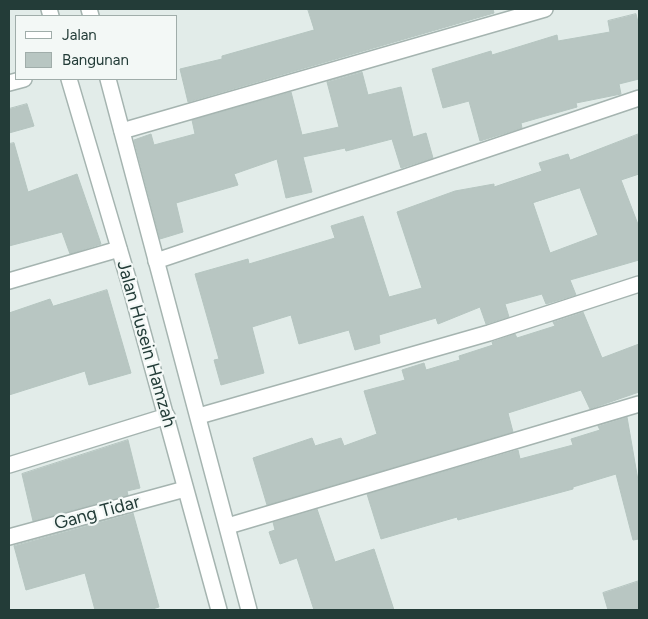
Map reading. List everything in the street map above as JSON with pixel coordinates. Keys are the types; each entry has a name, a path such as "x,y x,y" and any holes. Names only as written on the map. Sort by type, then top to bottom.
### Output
{"street":[{"path":"122,131 546,9"},
{"name":"Jalan Husein Hamzah","path":"69,80 167,416 185,489 219,610"},
{"name":"Jalan Husein Hamzah","path":"108,80 249,610"},
{"path":"156,261 639,98"},
{"path":"9,281 119,249"},
{"path":"199,416 489,334 639,284"},
{"path":"228,526 639,404"},
{"path":"9,465 167,416"},
{"name":"Gang Tidar","path":"9,537 185,489"}],"building":[{"path":"308,9 493,9 494,13 188,102 180,69 222,59 222,56 314,30"},
{"path":"636,14 639,26 639,79 619,84 621,94 576,103 577,107 521,123 522,128 480,141 469,101 443,108 432,69 491,51 492,55 557,35 558,41 610,32 608,21"},
{"path":"362,72 368,95 401,87 413,137 426,133 433,158 401,168 392,139 346,151 345,148 303,157 312,192 286,198 277,159 234,174 238,185 176,203 183,232 160,239 134,140 151,134 154,145 195,134 192,120 291,92 302,135 339,127 327,82"},
{"path":"27,104 34,126 9,133 9,109"},
{"path":"639,134 639,174 621,180 639,227 639,260 570,280 576,295 546,304 542,294 505,304 509,317 486,324 480,307 438,324 436,318 379,335 380,343 355,350 349,330 299,344 291,315 252,327 264,373 221,385 214,360 219,359 195,274 248,259 249,264 335,238 331,226 363,216 389,297 422,288 397,212 455,191 494,184 494,187 542,171 539,163 568,154 570,160","holes":["580,188 598,235 550,253 533,203"]},
{"path":"14,143 28,192 77,174 101,244 70,254 62,232 9,246 9,144"},
{"path":"107,290 131,373 89,385 85,371 9,395 9,313 50,299 53,306"},
{"path":"583,312 602,358 639,344 639,392 590,409 581,390 508,413 513,432 267,505 253,458 312,438 315,446 341,438 344,446 377,434 364,391 405,380 402,370 424,363 426,370 460,360 459,356 493,345 492,342 515,334 517,338 555,326 553,322"},
{"path":"627,417 639,486 639,539 633,540 616,474 573,487 573,489 458,520 457,517 381,539 367,494 518,450 520,459 573,445 571,439 600,430 598,426"},
{"path":"128,440 140,488 127,491 128,495 33,521 22,474"},
{"path":"317,509 335,562 374,549 394,610 314,610 297,558 280,564 269,532 275,530 273,522"},
{"path":"133,513 159,607 149,610 95,610 85,573 26,590 14,546"},
{"path":"639,581 639,610 608,610 603,593"}]}
